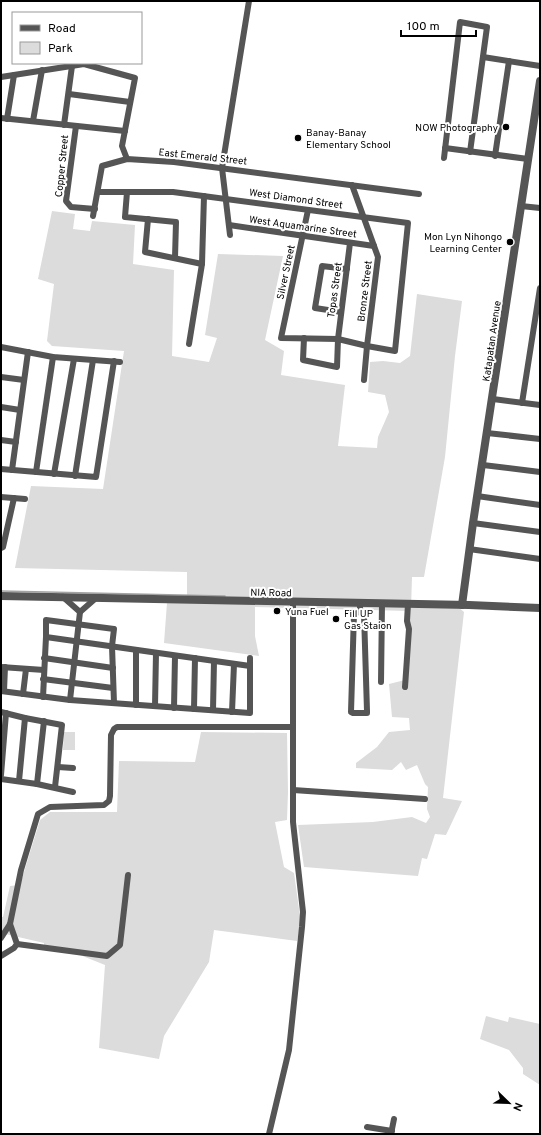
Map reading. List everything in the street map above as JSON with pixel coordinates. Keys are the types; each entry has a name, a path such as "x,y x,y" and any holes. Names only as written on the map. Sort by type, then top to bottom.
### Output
{"street":[{"path":"230,235 222,168 249,1"},
{"path":"444,158 460,22 487,27 470,152"},
{"path":"483,56 540,66"},
{"path":"495,156 509,60"},
{"path":"1,77 84,64 135,78 122,146 127,159"},
{"path":"64,125 72,66"},
{"path":"33,121 42,70"},
{"path":"14,75 4,118 125,131"},
{"name":"Katapatan Avenue","path":"462,605 469,549 483,465 540,81"},
{"path":"69,94 130,102"},
{"name":"Copper Street","path":"76,126 66,200 72,207 95,208"},
{"path":"445,148 495,156 528,159"},
{"name":"East Emerald Street","path":"93,216 102,166 127,159 174,162 419,194"},
{"name":"Bronze Street","path":"352,185 378,257 364,380"},
{"name":"West Diamond Street","path":"98,192 173,192 408,223 395,351 367,346"},
{"path":"127,192 125,217 176,222 174,258"},
{"path":"189,344 202,264 204,196"},
{"path":"521,206 540,208"},
{"name":"Silver Street","path":"304,338 281,338 308,210"},
{"path":"148,219 144,252 202,264"},
{"name":"West Aquamarine Street","path":"229,225 374,246"},
{"name":"Topas Street","path":"304,338 302,360 337,367 338,339 350,243"},
{"path":"341,312 315,308 322,266 347,269"},
{"path":"522,403 540,288"},
{"path":"304,338 338,339 367,346"},
{"path":"1,347 53,357 117,361 96,477 1,469"},
{"path":"12,470 28,352"},
{"path":"36,472 53,357"},
{"path":"54,474 74,359"},
{"path":"75,476 93,360"},
{"path":"1,377 24,380"},
{"path":"492,399 540,405"},
{"path":"1,407 20,410"},
{"path":"487,433 540,439"},
{"path":"1,440 16,442"},
{"path":"483,465 540,472"},
{"path":"477,496 540,505"},
{"path":"1,498 25,499"},
{"path":"1,548 3,548 14,498"},
{"path":"473,523 540,532"},
{"path":"469,549 540,559"},
{"name":"NIA Road","path":"1,596 293,602 360,608 382,604 408,604 540,608"},
{"path":"63,597 80,612"},
{"path":"70,700 80,612 96,598"},
{"path":"269,1134 289,1050 302,926 302,912 293,822 293,602"},
{"path":"381,682 382,604"},
{"path":"405,687 409,629 407,621 408,604"},
{"path":"360,608 364,614 367,712 353,713 351,712 354,613 360,608"},
{"path":"43,696 46,620 114,629 112,646 114,703"},
{"path":"46,637 250,666"},
{"path":"136,650 136,705"},
{"path":"155,706 156,653"},
{"path":"174,708 175,656"},
{"path":"44,658 113,668"},
{"path":"194,709 195,658"},
{"path":"44,670 3,667 2,691 70,700 250,713 250,658"},
{"path":"353,658 365,659"},
{"path":"212,710 214,661"},
{"path":"232,712 234,664"},
{"path":"24,694 26,668"},
{"path":"43,679 113,688"},
{"path":"1,775 4,712 25,718 62,725 56,787"},
{"path":"18,781 25,718"},
{"path":"37,784 44,721"},
{"path":"1,938 10,924 21,870 36,815 42,810 50,807 104,805 108,802 110,796 111,735 114,729 117,727 293,727"},
{"path":"58,767 73,768"},
{"path":"1,779 56,787 73,792"},
{"path":"293,790 426,799"},
{"path":"17,944 107,956 120,945 128,875"},
{"path":"10,924 17,944"},
{"path":"1,956 14,948 17,944"},
{"path":"367,1127 391,1132 394,1119"}],"green space":[{"path":"52,211 75,214 73,229 90,231 92,221 135,225 133,264 174,270 172,356 209,362 217,338 205,335 218,254 283,256 265,340 284,351 281,375 345,385 338,446 377,448 378,437 389,412 385,395 368,392 370,362 383,361 400,363 410,356 417,294 462,301 445,457 424,577 412,577 411,608 459,608 464,612 443,798 462,801 446,835 435,834 427,859 422,858 418,876 304,867 298,825 373,822 412,817 426,823 430,817 427,809 428,787 425,784 417,765 406,770 401,762 392,770 356,768 356,763 377,747 389,732 410,730 409,718 392,717 389,684 405,680 409,611 255,607 255,636 259,656 164,643 167,603 187,603 187,572 15,568 31,486 103,489 124,351 52,346 47,341 54,284 38,279"},
{"path":"64,732 75,732 75,750 63,750"},
{"path":"201,732 287,733 287,820 275,822 284,867 294,873 301,923 297,941 214,930 209,962 164,1036 159,1059 99,1048 105,965 65,949 44,950 44,943 1,933 1,917 3,917 10,886 20,885 40,820 50,812 117,812 119,761 195,762"},
{"path":"486,1016 508,1022 509,1017 540,1024 540,1085 523,1074 523,1068 509,1050 480,1039"}],"waterway":[{"path":"1,591 225,596"}],"place":[{"name":"NOW Photography","path":"506,127"},
{"name":"Banay-Banay Elementary School","path":"298,138"},
{"name":"Mon Lyn Nihongo Learning Center","path":"510,242"},
{"name":"Yuna Fuel","path":"277,611"},
{"name":"Fill UP Gas Staion","path":"336,619"}]}
